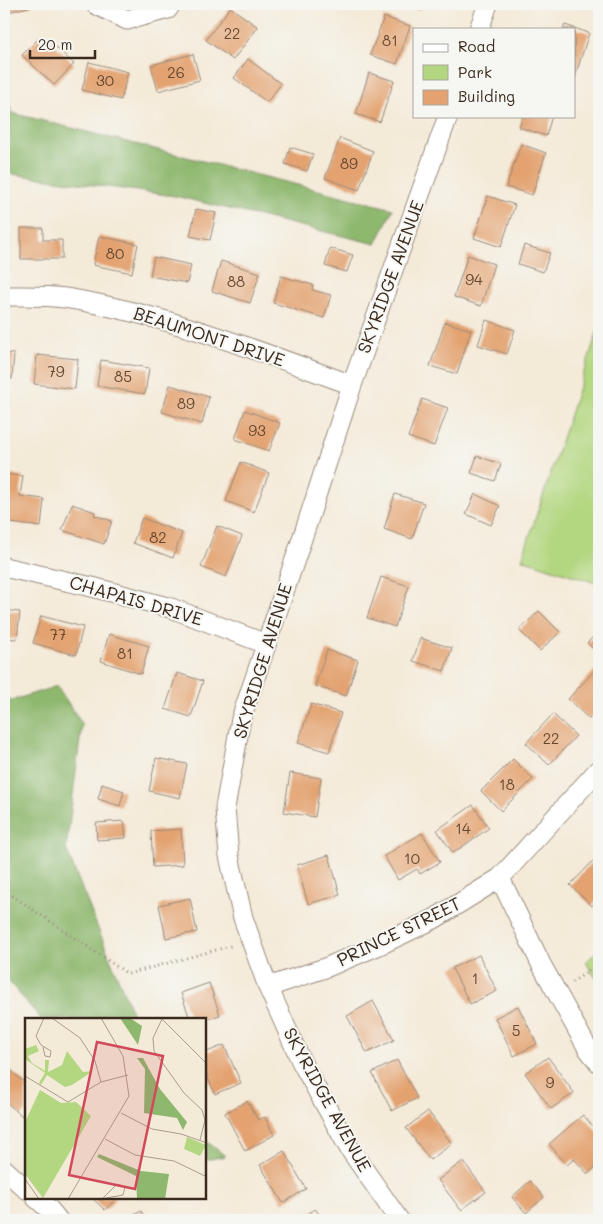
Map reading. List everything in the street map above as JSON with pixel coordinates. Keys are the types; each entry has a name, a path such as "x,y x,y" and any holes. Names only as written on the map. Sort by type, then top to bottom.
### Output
{"street":[{"path":"95,4 127,20 168,9 171,4"},
{"path":"478,28 488,4"},
{"name":"SKYRIDGE AVENUE","path":"399,1220 344,1139 302,1064 268,987 243,918 229,856 225,808 240,719 352,386 447,118"},
{"name":"BEAUMONT DRIVE","path":"4,296 63,298 154,316 352,386"},
{"name":"CHAPAIS DRIVE","path":"4,567 92,587 171,608 266,644"},
{"name":"PRINCE STREET","path":"268,987 325,968 384,943 434,919 500,878 599,769"},
{"path":"500,878 541,964 588,1049 599,1063"},
{"path":"4,1169 25,1188"},
{"path":"37,1199 58,1220"}],"path":[{"path":"4,890 128,974 251,940"},
{"path":"557,992 599,964"}],"green space":[{"path":"4,82 12,113 393,209 376,244 175,196 4,173"},
{"path":"599,327 599,584 522,559"},
{"path":"57,686 82,724 66,849 133,1018 40,1018 4,976 4,703"},
{"path":"599,949 599,974 595,977 586,962"},
{"path":"206,1141 225,1156 206,1160"}],"building":[{"path":"6,4 31,4 32,6 8,12"},
{"path":"401,4 421,4 419,10"},
{"path":"230,7 258,27 233,60 206,40"},
{"path":"384,17 410,26 397,64 370,55"},
{"path":"565,25 574,28 564,28"},
{"path":"576,29 589,33 576,74"},
{"path":"39,38 50,48 53,44 74,64 54,85 22,55"},
{"path":"193,54 200,80 158,91 151,65"},
{"path":"248,59 281,84 267,102 234,78"},
{"path":"89,62 128,72 121,100 82,90"},
{"path":"369,73 394,81 380,122 356,114"},
{"path":"522,118 551,118 546,136 519,127"},
{"path":"340,138 373,151 359,190 325,178"},
{"path":"521,144 546,153 532,195 506,187"},
{"path":"290,147 313,154 307,171 285,164"},
{"path":"488,196 515,205 501,247 474,238"},
{"path":"196,209 216,213 210,240 190,236"},
{"path":"4,221 7,221 7,256 4,256"},
{"path":"21,228 43,228 43,240 62,240 62,259 21,259"},
{"path":"99,236 138,244 132,273 93,265"},
{"path":"524,245 550,253 543,272 518,264"},
{"path":"330,248 353,255 347,272 325,266"},
{"path":"468,255 494,264 481,306 454,297"},
{"path":"154,257 191,265 187,283 150,276"},
{"path":"221,261 260,273 250,303 212,291"},
{"path":"281,276 313,285 312,290 331,295 324,318 273,303"},
{"path":"486,320 515,330 507,354 478,345"},
{"path":"445,322 471,330 457,374 430,366"},
{"path":"4,353 14,354 12,379 4,379"},
{"path":"37,355 78,359 75,389 34,384"},
{"path":"101,360 149,368 145,394 97,386"},
{"path":"170,385 209,397 202,424 162,412"},
{"path":"422,399 448,408 434,446 408,437"},
{"path":"245,410 280,423 269,451 235,439"},
{"path":"477,456 501,464 495,481 471,473"},
{"path":"241,462 269,473 254,512 226,501"},
{"path":"4,474 23,476 20,496 44,499 41,527 4,522"},
{"path":"395,494 424,503 412,539 384,529"},
{"path":"475,494 500,506 491,525 466,514"},
{"path":"72,504 95,512 94,515 112,521 104,544 62,530"},
{"path":"142,518 182,533 173,558 133,543"},
{"path":"217,526 242,536 226,577 201,567"},
{"path":"381,577 409,586 395,627 367,618"},
{"path":"4,610 20,612 17,639 4,638"},
{"path":"539,611 560,632 540,651 519,630"},
{"path":"41,616 83,627 76,655 33,643"},
{"path":"599,631 599,655 587,643"},
{"path":"109,634 149,646 141,674 101,661"},
{"path":"420,638 452,648 444,671 413,661"},
{"path":"327,650 358,660 346,696 315,686"},
{"path":"596,669 599,672 599,708 589,719 568,699"},
{"path":"177,673 203,681 191,717 165,709"},
{"path":"311,704 341,713 329,752 298,743"},
{"path":"553,714 576,736 549,765 526,743"},
{"path":"156,758 187,764 180,798 149,791"},
{"path":"513,759 533,779 501,811 481,791"},
{"path":"290,773 321,778 315,817 284,812"},
{"path":"102,784 124,791 120,806 98,799"},
{"path":"473,805 489,828 453,853 437,830"},
{"path":"124,821 126,838 97,840 96,823"},
{"path":"181,829 183,865 153,867 151,831"},
{"path":"422,833 440,862 420,874 417,869 398,880 384,856"},
{"path":"329,855 340,895 308,904 297,865"},
{"path":"599,855 599,898 592,906 570,885"},
{"path":"190,898 197,932 166,938 159,905"},
{"path":"479,955 497,991 470,1004 452,968"},
{"path":"209,983 220,1015 206,1020 206,1018 190,1018 181,993"},
{"path":"373,1001 394,1040 367,1053 347,1016"},
{"path":"518,1006 537,1044 514,1056 495,1018"},
{"path":"224,1045 241,1083 215,1094 206,1073 206,1053"},
{"path":"548,1057 574,1093 551,1109 525,1073"},
{"path":"397,1060 417,1098 392,1111 372,1073"},
{"path":"7,1067 25,1083 25,1112 22,1116 4,1100 4,1071"},
{"path":"247,1101 258,1120 265,1117 274,1135 245,1151 225,1113"},
{"path":"428,1111 452,1144 430,1160 406,1128"},
{"path":"583,1115 599,1131 599,1164 588,1174 574,1159 567,1165 549,1144"},
{"path":"284,1151 306,1189 283,1203 260,1165"},
{"path":"463,1161 486,1192 461,1210 438,1180"},
{"path":"530,1181 544,1197 526,1213 512,1197"},
{"path":"93,1199 116,1199 105,1210"},
{"path":"315,1209 324,1220 300,1220"},
{"path":"141,1211 147,1220 126,1220"}]}
